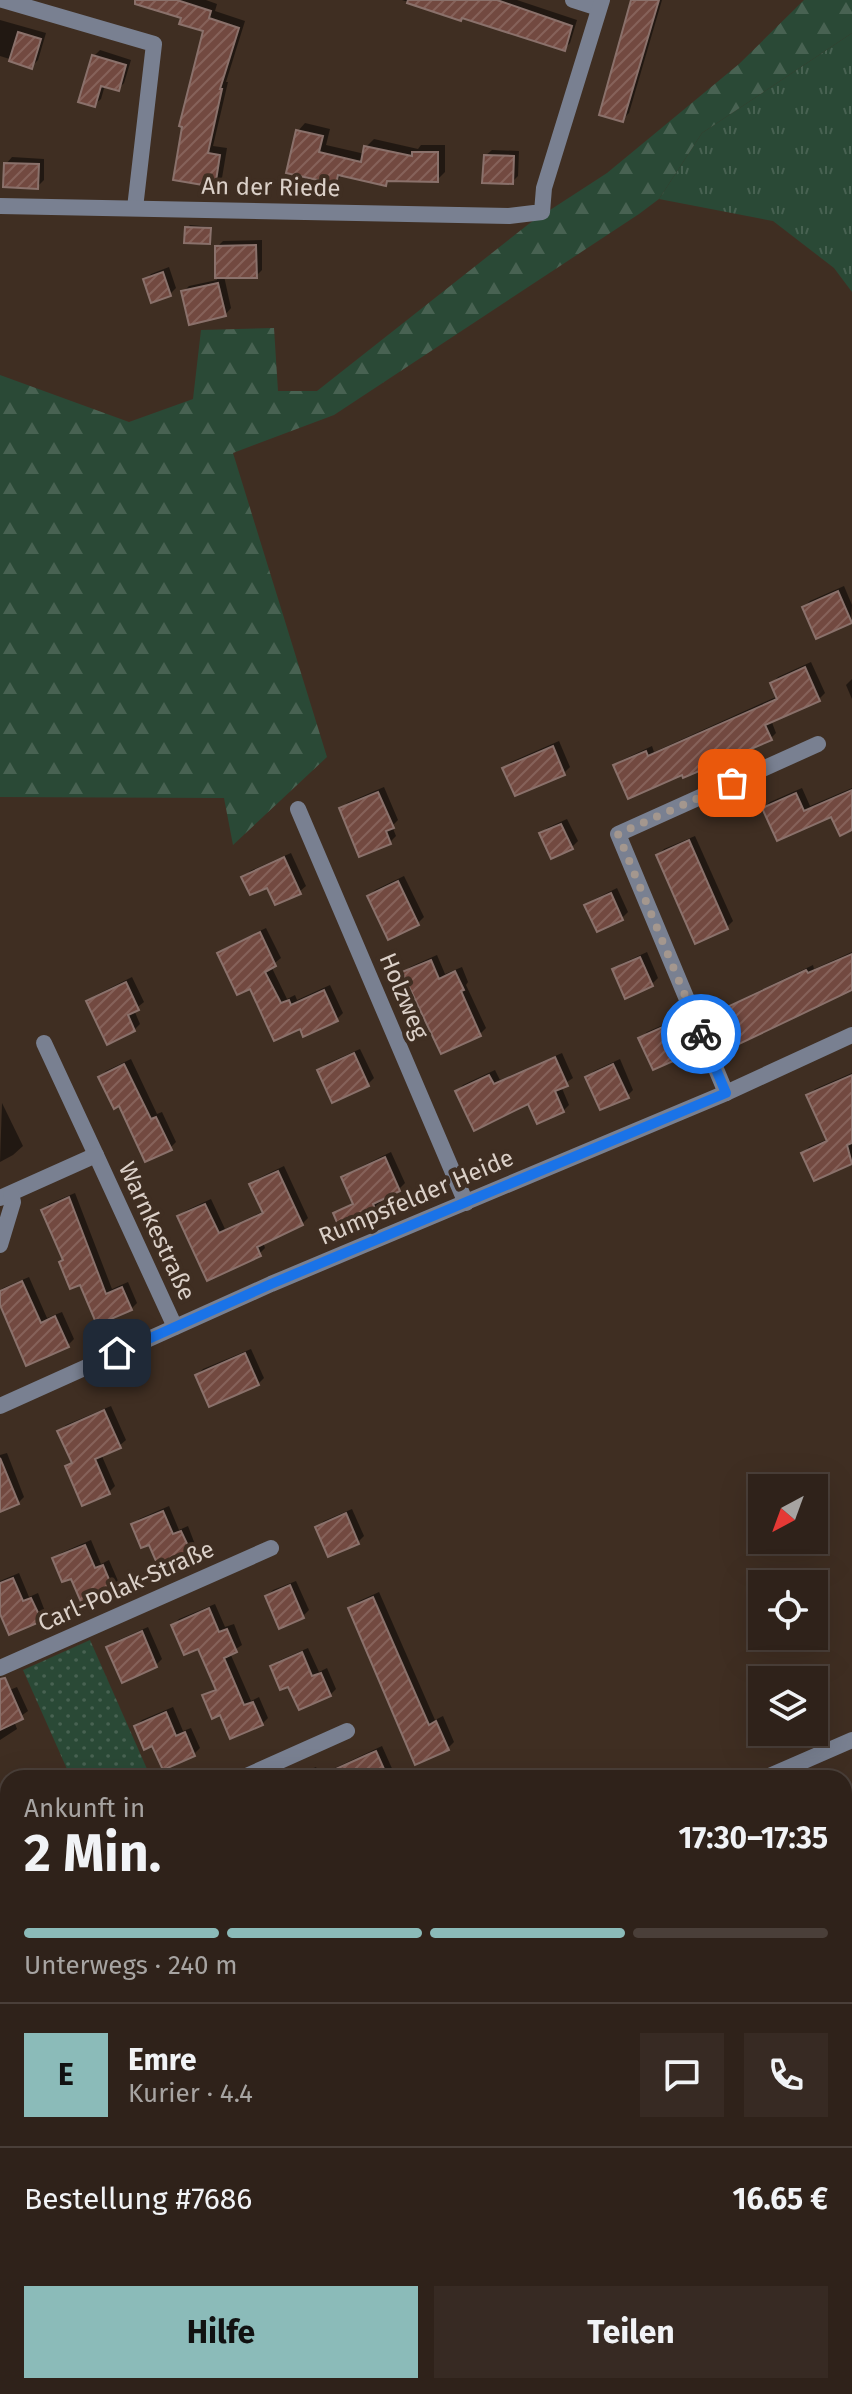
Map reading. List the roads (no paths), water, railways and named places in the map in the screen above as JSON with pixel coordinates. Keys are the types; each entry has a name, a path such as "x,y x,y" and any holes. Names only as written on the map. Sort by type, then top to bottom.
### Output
{"street":[{"path":"3,0 154,44 135,208"},
{"path":"573,0 600,4"},
{"name":"An der Riede","path":"0,206 509,216 542,212 544,188 600,4"},
{"path":"726,1093 618,834 818,744"},
{"name":"Holzweg","path":"298,809 466,1203"},
{"name":"Rumpsfelder Heide","path":"0,1406 175,1327 726,1093 852,1035"},
{"name":"Warnkestraße","path":"44,1043 175,1327"},
{"name":"Warnkestraße","path":"0,1245 13,1202 6,1196 96,1155"},
{"name":"Carl-Polak-Straße","path":"0,1668 271,1548"},
{"path":"260,1770 347,1731"},
{"path":"783,1770 852,1740"}]}
